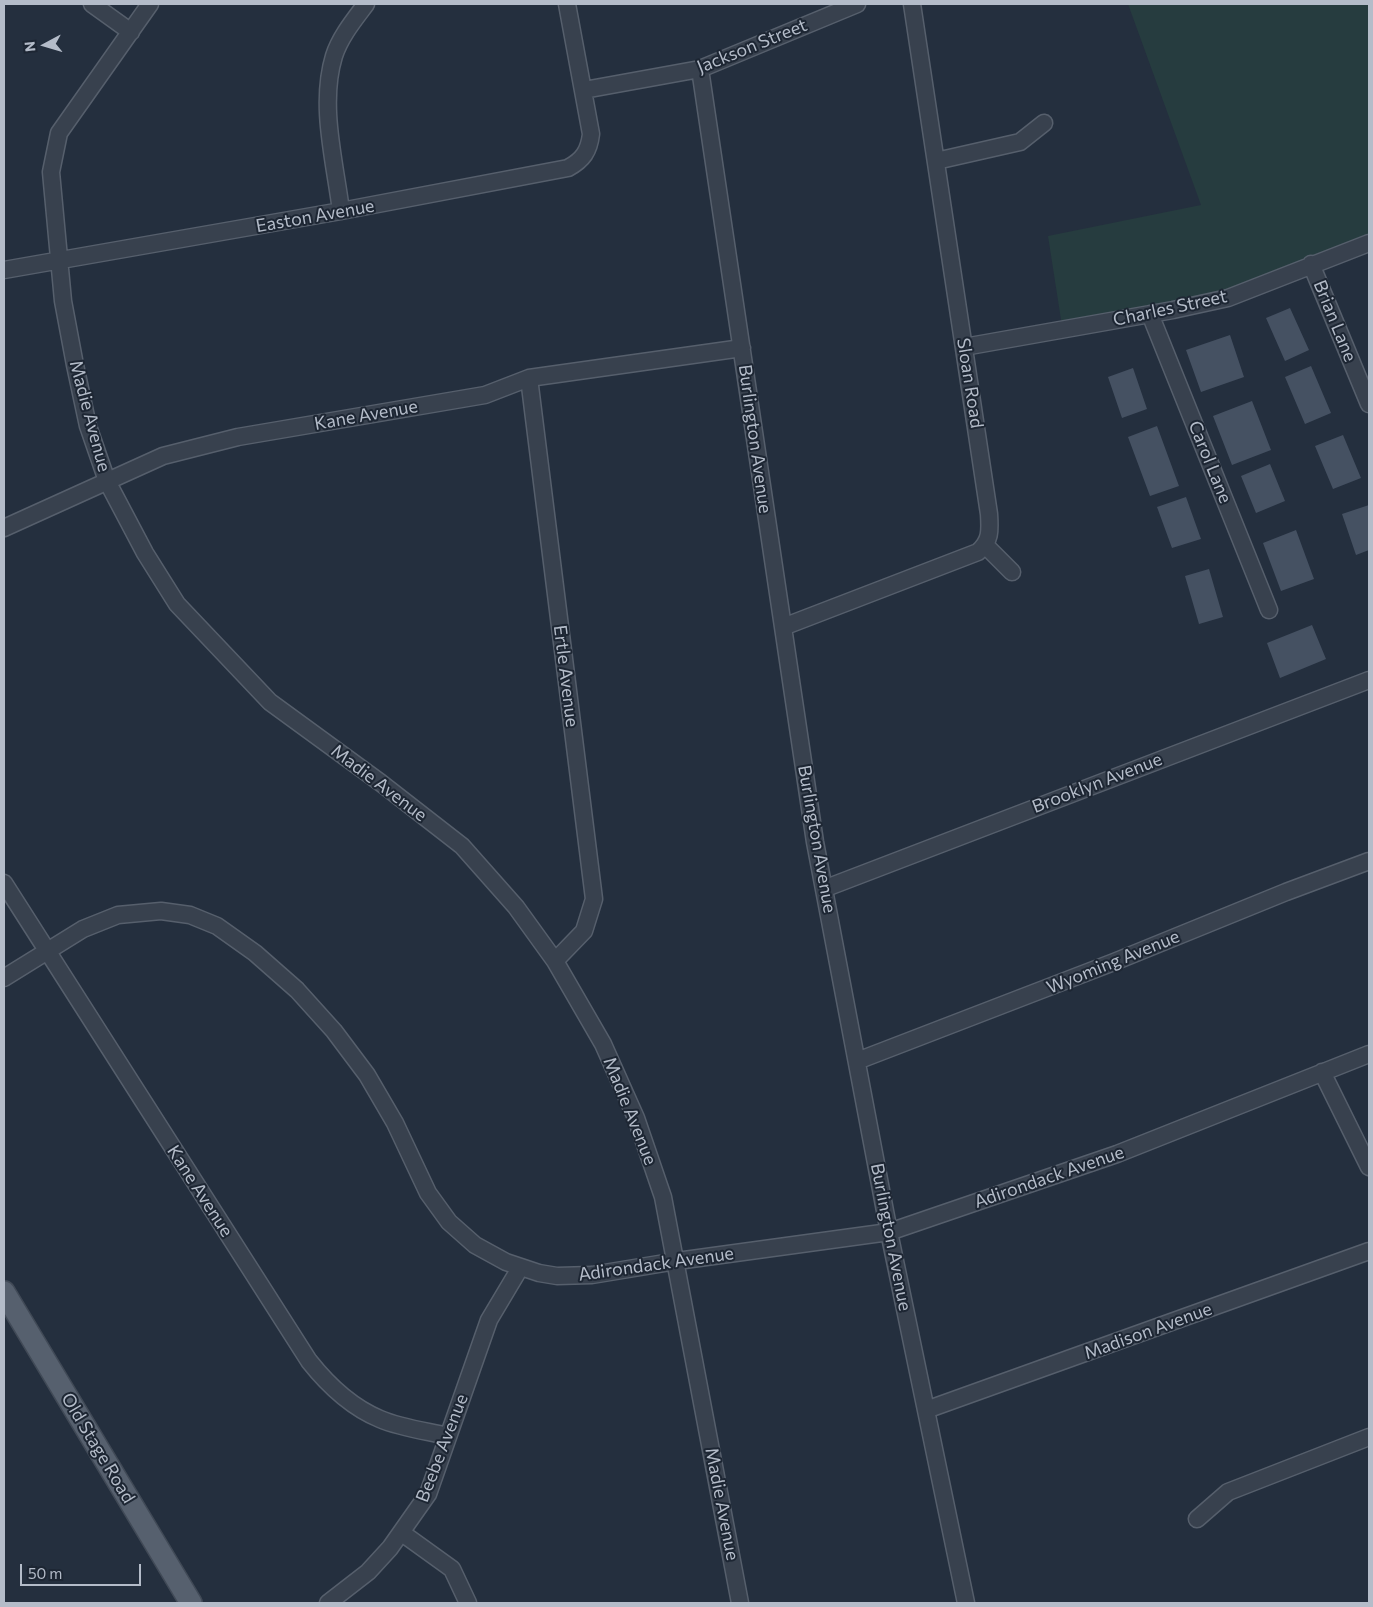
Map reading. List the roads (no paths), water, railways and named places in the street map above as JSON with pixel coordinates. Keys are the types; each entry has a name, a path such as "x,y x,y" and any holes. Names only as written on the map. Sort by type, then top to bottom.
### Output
{"main road":[{"name":"Old Stage Road","path":"4,1292 191,1603"}],"street":[{"path":"92,4 131,32"},
{"name":"Madie Avenue","path":"150,4 59,133 51,172 63,301 88,426 107,480 145,553 177,604 223,655 270,702 381,783 462,846 516,907 555,961 603,1044 636,1118 663,1197 677,1261 740,1603"},
{"path":"341,212 329,114 329,85 334,56 345,33 366,4"},
{"name":"Easton Avenue","path":"4,270 341,212 568,168 578,162 590,146 590,120 567,4"},
{"name":"Jackson Street","path":"584,90 700,69 857,4"},
{"name":"Sloan Road","path":"912,4 989,514 990,534 986,546"},
{"name":"Burlington Avenue","path":"700,69 815,842 826,888 856,1061 889,1232 966,1603"},
{"path":"936,161 1020,142 1044,123"},
{"name":"Charles Street","path":"964,347 1228,298 1369,243"},
{"name":"Brian Lane","path":"1312,264 1369,404"},
{"name":"Carol Lane","path":"1150,314 1269,610"},
{"name":"Kane Avenue","path":"4,528 163,456 229,439 485,395 529,378 742,348"},
{"name":"Ertle Avenue","path":"529,378 594,899 584,931 555,961"},
{"path":"783,627 978,552 986,546 1012,572"},
{"name":"Brooklyn Avenue","path":"826,888 1369,680"},
{"name":"Wyoming Avenue","path":"856,1061 1369,861"},
{"name":"Kane Avenue","path":"4,883 305,1355 321,1376 349,1401 381,1420 448,1436"},
{"name":"Adirondack Avenue","path":"4,978 46,951 104,919 139,911 161,911 190,916 230,934 297,990 334,1030 372,1083 395,1123 428,1194 449,1222 475,1245 520,1268 539,1273 574,1276 889,1232 1117,1154 1369,1054"},
{"path":"1322,1072 1369,1166"},
{"name":"Madison Avenue","path":"926,1410 1369,1251"},
{"name":"Beebe Avenue","path":"328,1603 368,1572 402,1533 428,1494 489,1320 520,1268"},
{"path":"1197,1519 1228,1492 1369,1438"},
{"path":"402,1533 452,1569 468,1603"}]}
